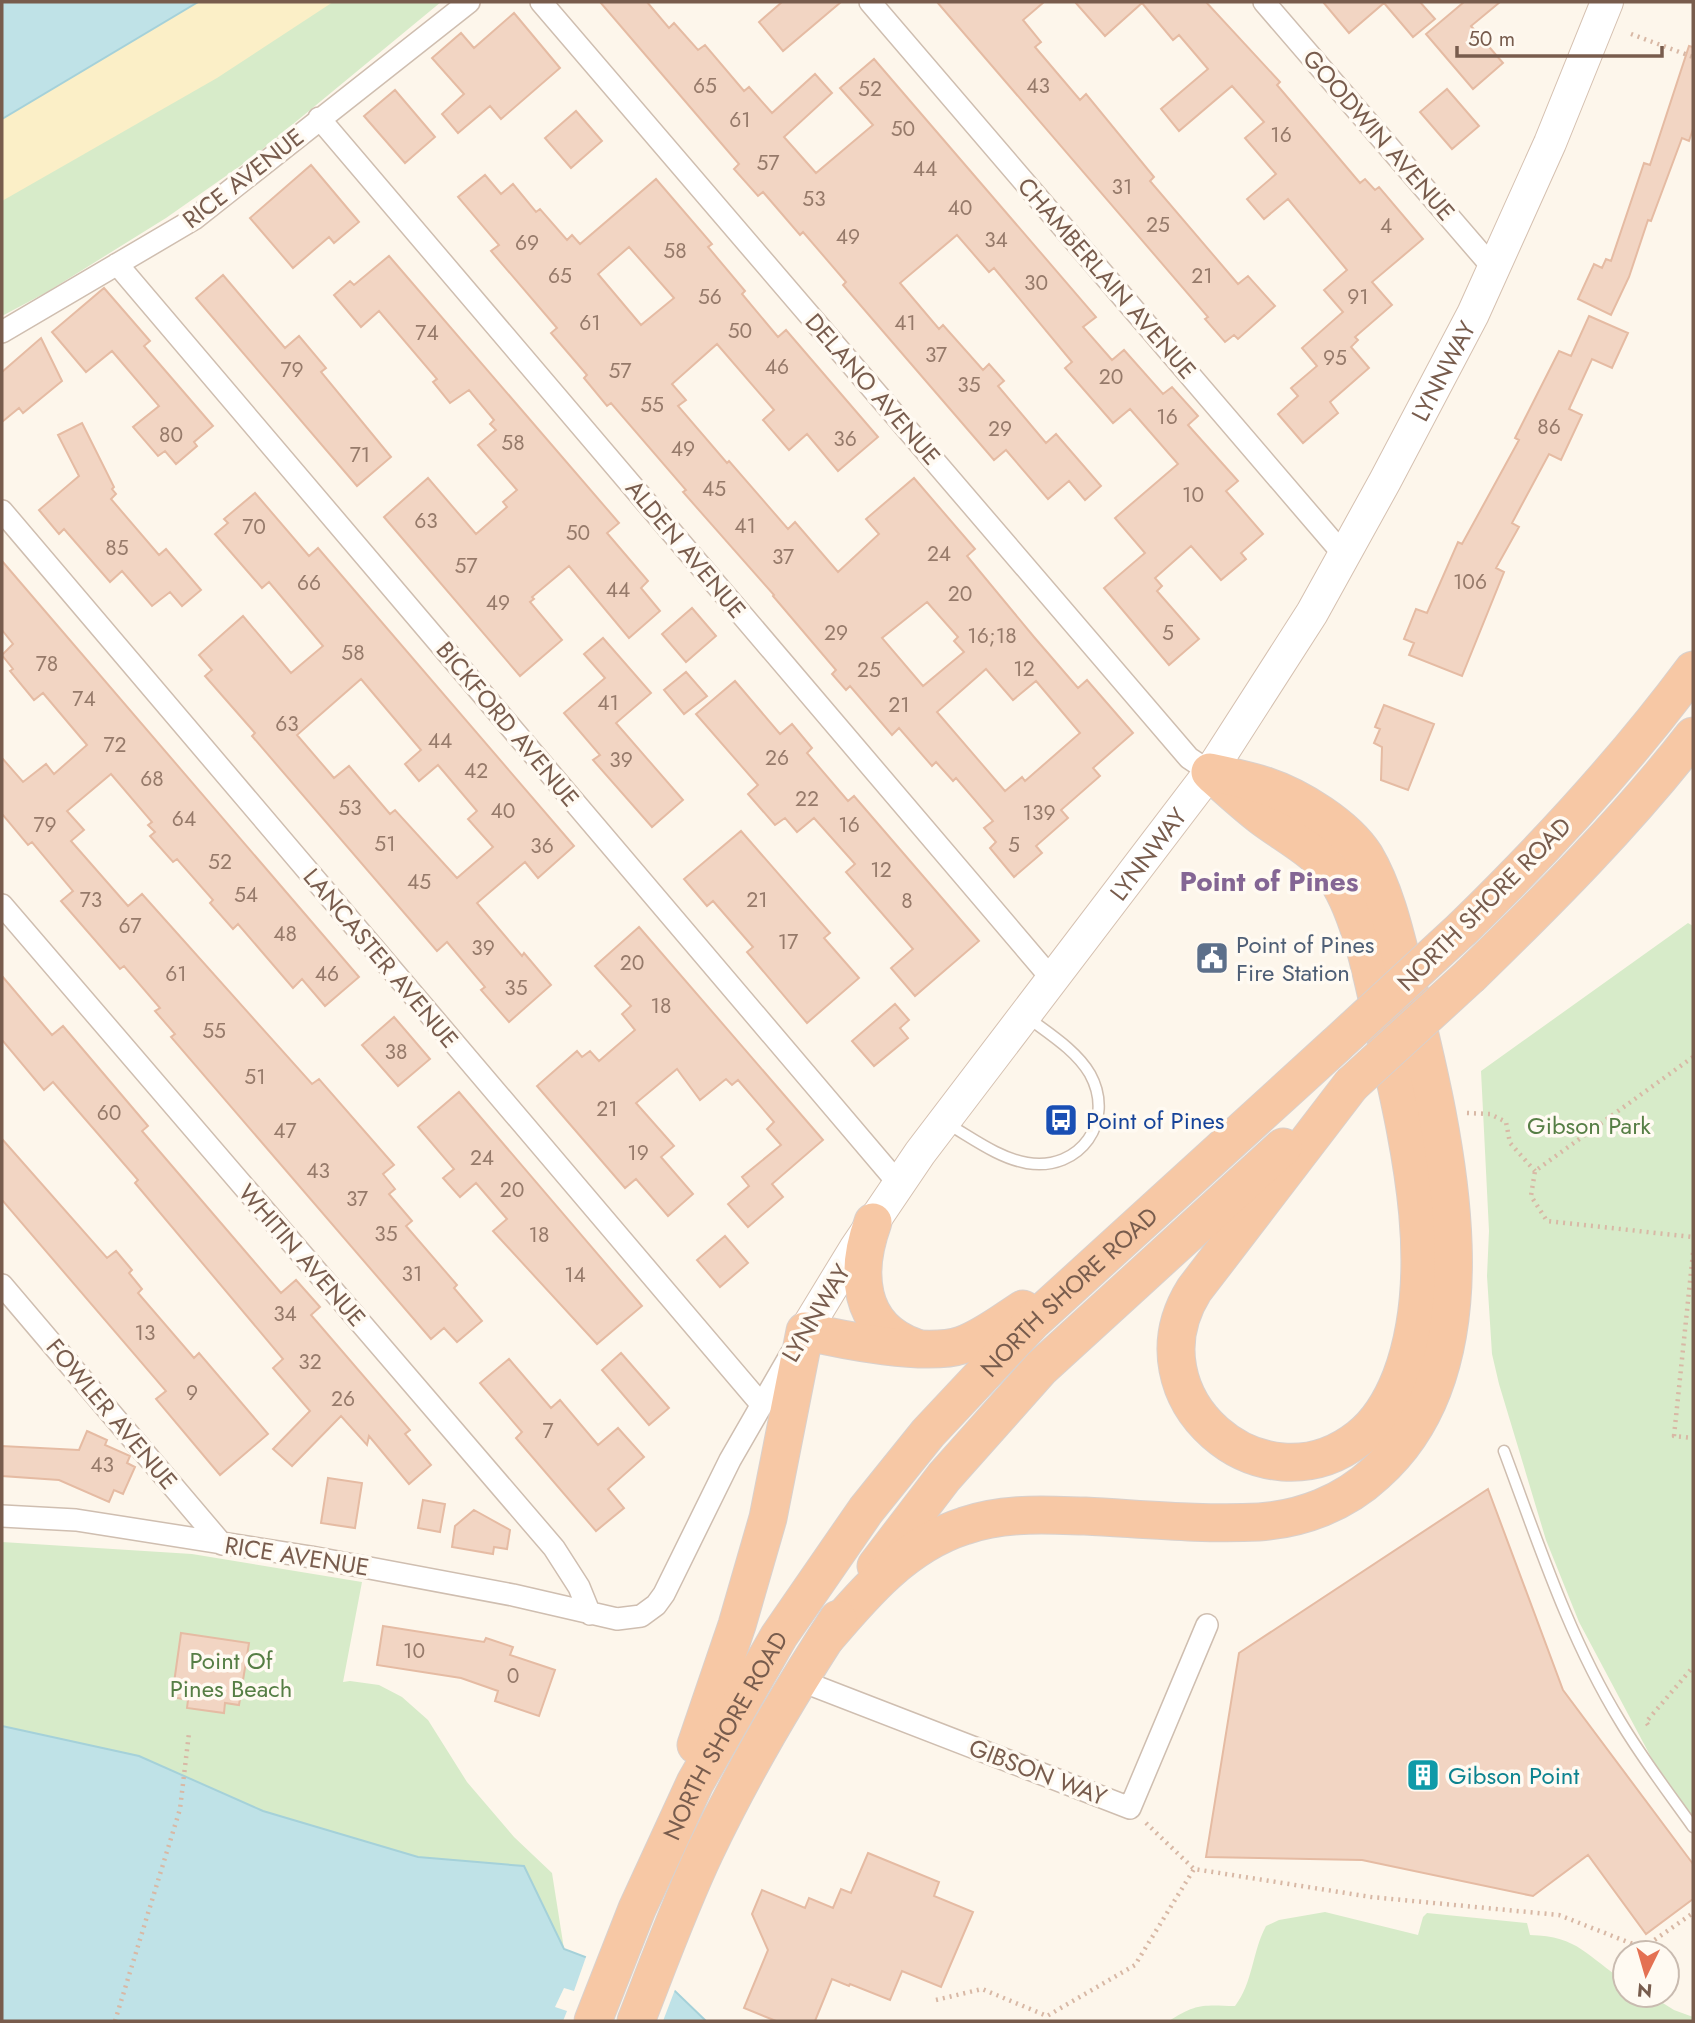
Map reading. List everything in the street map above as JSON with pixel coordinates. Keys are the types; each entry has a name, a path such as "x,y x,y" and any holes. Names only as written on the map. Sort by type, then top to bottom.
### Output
{"highway":[{"name":"NORTH SHORE ROAD","path":"593,2021 651,1876 723,1730 792,1615 866,1510 928,1433 995,1358 1108,1251 1463,928 1534,858 1601,785 1693,670"},
{"name":"NORTH SHORE ROAD","path":"636,2021 704,1854 750,1766 826,1638 876,1565 944,1477 1041,1368 1471,975 1585,861 1693,736"},
{"path":"1210,772 1261,816 1315,855 1335,876 1342,888 1360,937 1378,1001 1410,1160 1418,1231 1418,1311 1414,1334 1398,1384 1378,1420 1360,1438 1327,1455 1302,1461 1262,1459 1219,1437 1191,1406 1182,1387 1178,1366 1176,1345 1179,1323 1194,1290 1351,1085"},
{"path":"826,1638 872,1587 907,1556 951,1531 973,1523 1004,1516 1027,1515 1261,1522 1315,1511 1358,1489 1395,1455 1414,1427 1430,1395 1443,1359 1451,1322 1453,1264 1448,1192 1430,1074 1387,909 1364,855 1329,820 1299,801 1269,787 1210,772"},
{"path":"873,1222 864,1255 864,1284 868,1306 885,1331 902,1342 922,1349"},
{"path":"651,1876 737,1625 761,1546 779,1471 805,1331 844,1340 922,1349 947,1349 989,1332 1108,1251"}],"main road":[{"name":"LYNNWAY","path":"805,1331 898,1184 1210,772 1312,614 1429,398 1494,269 1550,144 1607,2"}],"street":[{"name":"RICE AVENUE","path":"2,332 194,219 469,2"},
{"name":"DELANO AVENUE","path":"541,2 1189,758 1210,772"},
{"name":"CHAMBERLAIN AVENUE","path":"870,2 1344,555"},
{"name":"GOODWIN AVENUE","path":"1264,2 1494,269"},
{"name":"ALDEN AVENUE","path":"319,118 1052,979"},
{"name":"BICKFORD AVENUE","path":"117,264 898,1184"},
{"name":"LANCASTER AVENUE","path":"2,511 761,1404"},
{"name":"WHITIN AVENUE","path":"2,905 554,1548 579,1587 590,1614"},
{"name":"FOWLER AVENUE","path":"2,1285 222,1544"},
{"name":"LYNNWAY","path":"590,1614 630,1619 641,1616 656,1605 761,1404 805,1331"},
{"name":"RICE AVENUE","path":"2,1516 76,1520 349,1564 486,1589 590,1614"},
{"name":"GIBSON WAY","path":"799,1680 1130,1808 1207,1625"}],"lane":[{"path":"944,1121 991,1149 1025,1163 1062,1161 1083,1147 1096,1125 1099,1099 1096,1087 1079,1059 1024,1015"},
{"path":"1504,1451 1582,1650 1619,1720 1693,1827"}],"path":[{"path":"1631,34 1693,57"},
{"path":"1693,1057 1535,1171 1531,1196 1547,1221 1693,1237"},
{"path":"1455,1113 1478,1112 1499,1117 1506,1122 1510,1143 1535,1171"},
{"path":"1693,1253 1674,1436 1693,1438"},
{"path":"1646,1722 1693,1667"},
{"path":"115,2021 180,1809 189,1733"},
{"path":"1130,1808 1194,1869 1371,1897 1559,1915 1643,1948 1693,1913"},
{"path":"936,2000 982,1989 1047,2016 1135,1965 1194,1869"}],"green space":[{"path":"198,2 441,2 253,157 166,218 47,292 2,316 2,119"},
{"name":"Gibson Park","path":"1688,923 1693,926 1693,1819 1652,1759 1579,1622 1546,1540 1499,1384 1492,1354 1487,1276 1489,1231 1481,1071"},
{"name":"Point Of Pines Beach","path":"2,1542 192,1554 362,1582 343,1682 379,1685 402,1697 428,1720 467,1782 514,1837 552,1873 564,1949 524,1866 418,1857 263,1811 139,1756 2,1726"},
{"path":"1325,1912 1418,1935 1423,1917 1427,1913 1527,1923 1530,1935 1547,1936 1572,1944 1611,1971 1611,2009 1672,2009 1693,2017 1693,2021 1169,2021 1200,2006 1235,2006 1249,1977 1266,1926 1279,1920"}],"sand":[{"path":"198,2 333,2 217,78 2,201 2,119"}],"water":[{"path":"2,2 198,2 2,119"},
{"path":"2,1726 139,1756 263,1811 418,1857 524,1866 564,1949 675,1991 706,2021 2,2021"}],"pier":[{"path":"587,1954 676,1987 663,2021 563,2021 567,2011 555,2007 564,1988 574,1991"}],"building":[{"path":"600,2 647,2 669,28 674,23 698,50 705,45 744,91 749,87 772,113 815,74 832,93 784,137 816,173 873,125 840,88 874,59 1096,317 1083,327 1112,360 1124,350 1163,394 1172,387 1198,416 1188,425 1238,481 1226,491 1263,534 1241,553 1246,559 1221,580 1191,546 1155,578 1162,586 1157,591 1199,639 1169,665 1104,588 1145,553 1115,518 1178,464 1130,409 1113,423 1065,368 1072,362 994,268 989,272 957,235 900,283 939,329 943,325 983,370 989,364 1004,381 998,386 1046,443 1056,434 1101,486 1085,500 1069,481 1048,499 1006,450 994,460 843,285 846,282 803,232 800,235 763,192 758,196 734,169 739,164"},
{"path":"782,2 841,2 783,51 759,22"},
{"path":"937,2 1044,2 1023,20 1041,42 1035,47 1080,100 1086,94 1154,177 1150,181 1238,284 1248,276 1275,306 1238,339 1234,335 1225,342 1205,319 1208,317"},
{"path":"1075,2 1206,2 1280,82 1277,85 1360,183 1365,179 1375,190 1379,187 1423,239 1372,282 1392,305 1355,337 1358,340 1351,347 1369,368 1330,402 1338,413 1303,443 1278,414 1298,396 1291,388 1317,366 1302,348 1343,312 1324,290 1347,270 1288,199 1264,219 1247,199 1276,174 1245,138 1264,122 1232,86 1179,131 1161,109 1208,69 1179,35 1173,40 1142,3 1105,36"},
{"path":"1323,2 1420,2 1435,19 1413,37 1384,3 1349,33"},
{"path":"1464,2 1500,2 1471,26 1503,63 1473,89 1426,34"},
{"path":"514,13 560,68 501,119 490,106 458,133 442,114 464,94 432,58 461,33 474,48"},
{"path":"1689,46 1693,47 1693,129 1689,141 1682,138 1651,221 1648,220 1629,277 1611,315 1578,299 1594,264 1602,268 1606,259 1611,261 1644,163 1650,165"},
{"path":"1447,89 1479,126 1452,149 1420,112"},
{"path":"395,90 435,137 405,163 364,116"},
{"path":"576,111 602,141 571,168 545,138"},
{"path":"311,165 359,222 334,243 329,237 293,268 250,218"},
{"path":"485,175 501,194 513,184 536,212 540,209 567,240 572,235 580,244 656,179 712,244 708,247 745,291 742,294 778,337 786,330 878,437 838,471 807,434 789,450 763,420 774,410 717,344 672,384 686,400 678,406 727,463 729,461 788,529 795,522 838,572 879,534 866,519 914,478 975,549 967,556 1034,637 1078,688 1087,680 1133,733 1093,768 1100,776 1061,810 1068,818 1036,846 1042,853 1014,877 990,848 996,842 984,828 993,821 956,778 953,781 936,762 932,766 899,728 892,735 850,686 846,690 832,674 836,670 774,595 683,492 686,490 611,403 607,406 584,378 587,375 551,333 557,328 491,251 499,245 458,197","holes":["629,247 674,298 641,325 598,274","927,602 958,637 954,641 964,652 923,686 882,638","986,669 1013,700 1036,681 1080,733 1025,781 1022,777 1005,791 937,712"]},
{"path":"389,256 619,523 607,533 648,581 641,588 660,611 629,638 569,566 532,597 534,599 530,602 562,640 520,676 384,517 428,478 476,534 507,507 503,502 517,490 478,445 496,430 490,424 494,420 469,390 450,403 433,382 437,379 379,311 361,327 334,295 350,281 354,285"},
{"path":"223,275 285,348 299,336 326,368 321,372 391,457 357,486 196,298"},
{"path":"104,288 150,341 144,346 213,426 194,442 197,446 176,464 165,451 158,456 133,427 159,406 112,351 86,372 52,332"},
{"path":"1589,316 1628,333 1612,368 1592,359 1569,409 1582,415 1561,460 1549,454 1512,523 1519,527 1496,568 1504,572 1462,676 1409,655 1414,643 1404,639 1416,609 1427,613 1458,542 1462,544 1519,440 1515,438 1559,351 1571,356"},
{"path":"41,338 62,381 23,413 19,408 2,422 2,372"},
{"path":"82,423 114,487 112,489 116,494 111,499 159,555 166,549 201,590 182,606 170,592 152,606 122,571 110,582 64,529 59,534 39,510 79,476 58,435"},
{"path":"255,493 309,556 318,548 574,846 538,878 525,862 477,903 522,956 524,953 551,985 509,1022 481,990 485,987 447,942 437,951 252,736 255,733 205,676 212,670 199,655 243,616 291,673 323,646 269,582 262,588 215,534 228,523 224,519","holes":["361,679 421,750 405,764 419,781 438,765 477,811 468,819 493,847 457,878 395,810 390,814 349,766 334,778 297,735"]},
{"path":"2,561 359,977 325,1006 302,979 293,988 238,924 233,929 210,903 213,900 177,859 173,862 150,836 155,832 148,825 152,822 111,774 67,811 84,830 71,841 128,906 142,894 312,1084 319,1079 394,1165 383,1174 395,1189 389,1194 412,1221 406,1226 457,1285 454,1288 482,1321 457,1342 444,1328 431,1339 171,1037 175,1034 155,1011 160,1008 124,966 120,969 61,901 73,891 32,842 28,845 2,814 2,758 23,782 46,764 54,774 87,745 43,693 34,700 10,671 13,669 2,655 13,644 2,630"},
{"path":"692,608 716,636 686,662 662,634"},
{"path":"603,638 651,693 616,723 683,800 652,827 593,760 600,755 564,713 605,678 584,654"},
{"path":"686,672 707,696 684,714 664,690"},
{"path":"735,681 780,734 792,724 812,748 807,753 848,801 854,796 979,941 915,996 891,968 913,949 846,872 855,864 814,818 797,832 785,818 775,825 748,794 758,785 696,714"},
{"path":"1384,705 1434,724 1408,790 1381,780 1382,747 1374,743 1380,729 1375,727"},
{"path":"741,831 830,933 824,938 859,978 807,1023 747,952 753,947 713,901 707,906 684,879"},
{"path":"639,927 823,1140 772,1184 783,1197 748,1227 728,1204 749,1186 742,1177 781,1145 767,1129 774,1122 738,1080 732,1085 726,1079 700,1100 677,1069 636,1103 674,1146 661,1157 693,1194 668,1216 636,1179 625,1188 537,1086 577,1051 582,1057 590,1051 599,1061 635,1030 622,1014 631,1006 595,966"},
{"path":"2,976 52,1035 63,1026 148,1126 142,1131 281,1293 296,1280 320,1307 311,1315 410,1430 405,1434 431,1465 409,1484 369,1436 367,1445 341,1416 292,1466 273,1449 310,1411 273,1368 283,1359 135,1183 138,1180 53,1082 44,1090 2,1040"},
{"path":"895,1004 909,1020 900,1028 908,1038 874,1066 852,1041"},
{"path":"394,1017 430,1059 398,1086 362,1045"},
{"path":"459,1092 642,1306 597,1344 493,1231 507,1219 476,1183 460,1197 443,1178 454,1169 418,1127"},
{"path":"2,1139 107,1258 116,1251 132,1270 129,1273 142,1289 138,1293 194,1358 199,1353 268,1434 220,1475 156,1399 166,1391 2,1200"},
{"path":"725,1236 748,1263 720,1287 697,1260"},
{"path":"621,1353 669,1408 649,1425 602,1370"},
{"path":"509,1359 551,1408 560,1400 598,1445 618,1428 644,1457 608,1489 624,1508 596,1531 516,1438 522,1432 480,1383"},
{"path":"87,1431 107,1440 105,1445 130,1456 127,1463 135,1467 123,1494 114,1490 109,1502 59,1480 2,1476 2,1446 79,1450"},
{"path":"328,1478 362,1483 355,1528 321,1523"},
{"name":"Gibson Point","path":"1488,1489 1563,1690 1693,1864 1693,1899 1646,1934 1588,1855 1533,1896 1362,1860 1206,1857 1239,1653"},
{"path":"423,1500 445,1504 440,1532 418,1528"},
{"path":"474,1510 510,1530 507,1549 494,1547 493,1554 452,1547 455,1526"},
{"path":"383,1626 484,1642 486,1638 513,1647 510,1655 555,1670 539,1716 495,1701 498,1691 461,1678 377,1665"},
{"path":"181,1633 249,1643 239,1705 225,1703 224,1713 187,1708 188,1700 172,1697"},
{"path":"868,1853 939,1882 934,1896 973,1912 941,1987 902,1971 890,2000 832,1979 815,2021 776,2021 744,2008 768,1950 752,1914 762,1890 805,1908 809,1898 833,1908 841,1889 851,1893"}],"place":[{"name":"Point of Pines Fire Station","path":"1212,958"},
{"name":"Point of Pines","path":"1061,1120"},
{"name":"Gibson Point","path":"1423,1775"}],"district":[{"name":"Point of Pines","path":"1269,881"}]}
